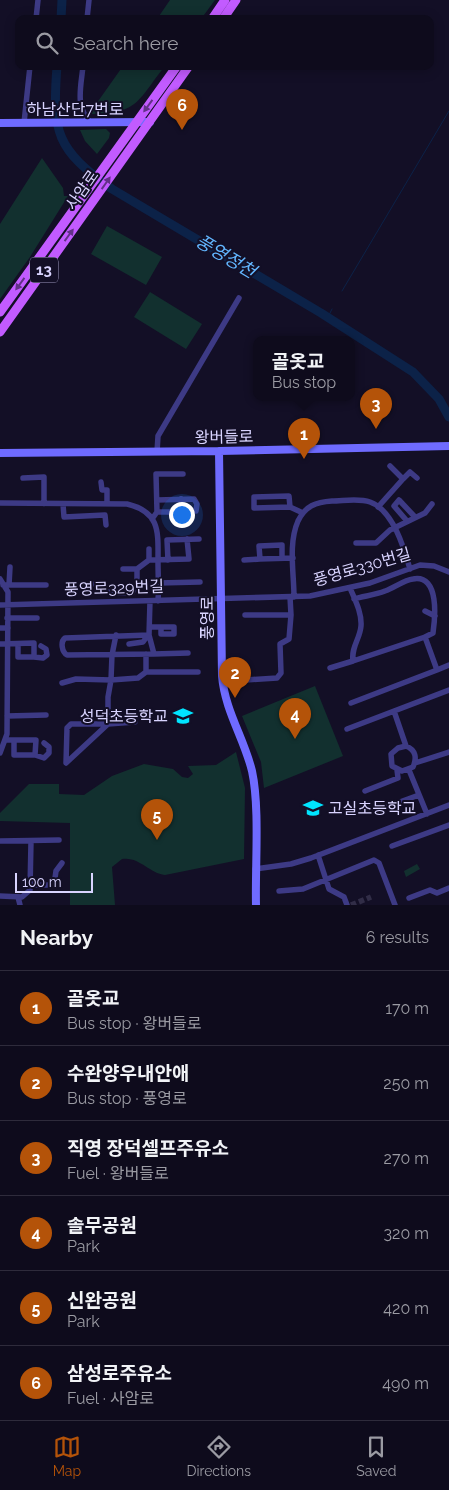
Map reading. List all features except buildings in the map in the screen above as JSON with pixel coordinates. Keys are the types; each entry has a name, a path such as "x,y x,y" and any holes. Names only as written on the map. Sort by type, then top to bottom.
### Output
{"main road":[{"path":"215,15 225,0"},
{"path":"226,15 236,0"},
{"name":"사암로","path":"0,312 174,70"},
{"name":"사암로","path":"0,332 186,70"},
{"name":"하남산단7번로","path":"0,123 150,122"},
{"name":"왕버들로","path":"0,453 449,446"},
{"name":"풍영로","path":"219,451 223,686 228,711 252,773 255,797 256,905"}],"street":[{"path":"36,15 38,0"},
{"path":"87,15 89,0"},
{"path":"24,123 30,70"},
{"path":"83,70 80,105 84,115 90,122"},
{"path":"157,452 158,436 239,298"},
{"path":"390,466 403,479"},
{"path":"378,507 410,472 417,478"},
{"path":"152,519 157,512 156,474 183,474"},
{"path":"22,478 44,477 44,504"},
{"path":"101,482 102,490 116,491"},
{"path":"107,490 107,504"},
{"path":"290,507 290,496 254,497 254,508 290,507 303,513"},
{"path":"157,512 181,512 181,499"},
{"path":"157,500 194,499 197,504 196,510"},
{"path":"407,521 394,506 399,500 415,518"},
{"path":"246,680 277,678 281,673 280,644 289,639 292,616 294,532 303,513 311,505 322,501 364,501 378,507 400,536 410,568"},
{"path":"0,503 133,505 148,514 158,531 158,601"},
{"path":"63,504 64,517 104,515 106,525"},
{"path":"356,543 376,543 395,528 425,513 432,504"},
{"path":"123,569 137,569 149,560 190,559 187,539"},
{"path":"168,560 167,540 199,539"},
{"path":"260,559 260,546 282,545 282,558"},
{"path":"149,549 149,560"},
{"path":"244,560 293,558"},
{"name":"풍영로330번길","path":"221,599 321,595 350,588 420,565 434,566 449,572"},
{"path":"0,753 7,740 8,592 4,583 10,567"},
{"path":"95,584 103,592 132,593 137,584 137,569"},
{"path":"330,668 433,633 436,616 435,598 428,585 419,579 412,579 385,591 354,598"},
{"path":"158,583 200,582"},
{"path":"4,583 46,585"},
{"path":"350,588 359,613 361,627 354,642 353,661"},
{"name":"풍영로329번길","path":"0,605 221,599"},
{"path":"129,644 143,642 148,635 150,627 150,602"},
{"path":"425,612 436,616"},
{"path":"245,616 292,616"},
{"path":"7,618 38,618"},
{"path":"150,627 161,627"},
{"path":"0,628 8,628"},
{"path":"148,635 116,635 63,640 63,650 67,655 188,652"},
{"path":"116,635 112,654 108,697 108,724 66,763 67,728 69,725 108,724 135,722"},
{"path":"148,635 154,654"},
{"path":"425,637 438,670"},
{"path":"0,644 34,643 34,657"},
{"path":"18,644 18,657 43,658 47,655 46,649 42,646"},
{"path":"146,654 146,672"},
{"path":"351,703 449,665"},
{"path":"62,683 76,679 111,680 138,678 146,672 198,672"},
{"path":"347,729 449,690"},
{"path":"394,711 406,746 414,753 415,763"},
{"path":"7,716 46,715"},
{"path":"7,740 36,740 36,755"},
{"path":"14,740 14,755 36,755 44,758 49,754 49,747 44,743"},
{"path":"365,791 398,778 397,770 391,762 391,754 398,748 406,746"},
{"path":"397,770 409,770 415,763 449,752"},
{"path":"409,770 427,814"},
{"path":"375,811 419,795"},
{"path":"256,869 291,864 449,805"},
{"path":"392,846 449,825"},
{"path":"0,841 59,840"},
{"path":"0,896 22,897 30,890 31,841"},
{"path":"318,855 329,890 344,897 347,905"},
{"path":"279,891 302,889 374,860 377,861 395,905"},
{"path":"30,885 54,885 56,872 62,863"},
{"path":"409,898 430,890 437,893 449,888"},
{"path":"18,897 20,905"}],"green space":[{"path":"170,0 215,0 204,15 160,15"},
{"path":"120,70 162,70 142,97 128,108 89,114"},
{"path":"106,129 110,133 109,138 97,154 85,141 80,130"},
{"path":"42,158 63,188 64,196 68,196 30,257 0,299 0,224"},
{"path":"107,226 162,257 146,285 91,254"},
{"path":"150,292 202,324 186,349 134,317"},
{"path":"315,686 343,756 264,788 261,762 242,716"},
{"path":"236,752 245,788 244,859 165,875 159,874 134,860 122,859 112,867 115,905 70,905 70,823 0,821 0,813 29,784 59,784 59,794 84,795 112,776 144,764 173,769 182,777 188,778 193,774 188,766 216,765"},
{"path":"417,864 420,869 406,877 404,871"}],"waterway":[{"name":"풍영정천","path":"61,15 62,0"},
{"name":"풍영정천","path":"57,70 57,124 69,150 93,175 112,189 321,313 413,372 439,399 449,417"},
{"path":"342,291 449,111"},
{"path":"328,317 332,309"}],"tunnel":[{"path":"351,905 371,897"}],"place":[{"name":"삼성로주유소","path":"182,130"},
{"name":"직영 장덕셀프주유소","path":"376,429"},
{"name":"골옷교","path":"304,459"},
{"name":"수완양우내안애","path":"235,698"},
{"name":"성덕초등학교","path":"183,716"},
{"name":"솔무공원","path":"295,739"},
{"name":"고실초등학교","path":"313,808"},
{"name":"신완공원","path":"157,840"}]}
